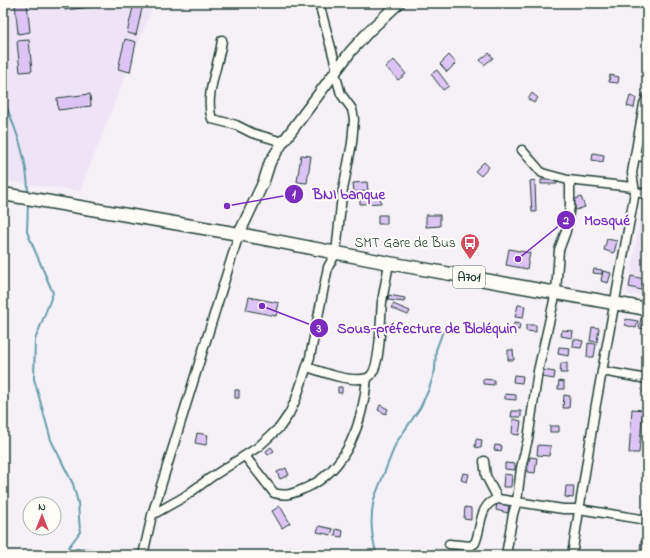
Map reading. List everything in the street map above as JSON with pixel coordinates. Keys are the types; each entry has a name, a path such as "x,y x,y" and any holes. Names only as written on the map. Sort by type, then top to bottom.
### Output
{"highway":[{"name":"A701","path":"5,194 239,234 389,263 647,309"}],"main road":[{"path":"239,234 264,181 270,162 283,142 361,39 399,3"}],"street":[{"path":"152,515 168,507 245,456 270,437 289,414 307,367 328,267 336,253 337,230 352,143 354,119 352,109 341,94 319,3"},
{"path":"222,40 216,71 210,88 212,119 236,125 252,133 283,142"},
{"path":"572,555 602,371 616,303 634,189 632,173 644,104 647,97"},
{"path":"522,150 542,173 568,180 634,189 647,194"},
{"path":"635,155 647,158"},
{"path":"506,555 513,514 517,501 521,468 528,439 538,371 556,292 559,250 566,231 570,206 570,184 568,180"},
{"path":"143,555 152,515 239,234"},
{"path":"307,367 348,378 367,378 373,374 377,358 382,303 389,263"},
{"path":"602,371 647,379"},
{"path":"245,456 274,493 290,496 320,482 348,450 365,400 367,378"},
{"path":"484,461 486,476 498,499"},
{"path":"449,544 471,546 475,542 486,506 492,501 498,499 555,508 579,509 647,520"}],"shaded area":[{"path":"9,3 154,3 80,191 4,181"},
{"path":"644,197 647,197 647,297 627,294"}],"building":[{"path":"15,3 27,3 30,32 18,34"},
{"path":"64,3 100,3 100,6 65,10"},
{"path":"134,3 143,4 136,35 127,33"},
{"path":"125,39 136,42 130,72 118,69"},
{"path":"29,40 32,71 20,72 17,41"},
{"path":"489,53 493,58 484,65 480,60"},
{"path":"449,55 456,63 447,72 440,64"},
{"path":"394,60 406,74 398,80 386,67"},
{"path":"437,70 449,86 443,90 431,74"},
{"path":"610,75 619,77 618,83 609,82"},
{"path":"532,93 538,98 534,103 528,99"},
{"path":"90,94 91,106 58,110 57,98"},
{"path":"630,96 636,98 634,108 627,106"},
{"path":"593,153 604,155 603,162 592,160"},
{"path":"301,155 311,156 307,183 297,182"},
{"path":"484,162 489,167 481,176 475,171"},
{"path":"535,180 536,212 532,212 530,181"},
{"path":"541,180 557,180 557,184 541,184"},
{"path":"367,182 368,191 354,192 353,183"},
{"path":"380,195 381,203 360,204 360,196"},
{"path":"581,197 585,207 576,210 572,200"},
{"path":"378,215 387,215 387,224 378,224"},
{"path":"426,215 440,215 440,226 426,227"},
{"path":"607,239 617,241 614,253 604,250"},
{"path":"509,249 530,253 527,269 506,265"},
{"path":"594,269 602,270 602,274 593,273"},
{"path":"603,271 611,273 608,283 601,281"},
{"path":"631,276 644,279 641,290 629,287"},
{"path":"389,295 405,298 404,302 388,300"},
{"path":"249,297 279,303 276,316 246,310"},
{"path":"393,304 410,311 408,315 391,308"},
{"path":"518,305 525,306 523,318 515,317"},
{"path":"641,318 647,319 647,329 639,328"},
{"path":"626,319 638,321 636,328 625,325"},
{"path":"514,323 520,324 519,330 513,329"},
{"path":"526,325 536,325 536,332 526,331"},
{"path":"592,327 599,328 597,342 590,341"},
{"path":"562,330 573,331 572,338 561,336"},
{"path":"574,339 583,341 581,348 573,347"},
{"path":"588,343 596,344 594,357 587,357"},
{"path":"559,347 570,348 569,356 558,354"},
{"path":"508,350 513,350 514,360 508,360"},
{"path":"561,363 567,363 567,373 560,373"},
{"path":"543,370 555,372 554,379 542,377"},
{"path":"514,375 523,376 522,383 513,382"},
{"path":"483,379 494,380 494,385 483,384"},
{"path":"559,381 564,382 564,389 558,389"},
{"path":"644,384 647,385 647,393 643,393"},
{"path":"338,387 342,387 342,393 338,393"},
{"path":"235,390 239,390 239,398 235,398"},
{"path":"505,394 516,395 516,400 505,399"},
{"path":"564,395 570,396 569,408 563,408"},
{"path":"380,405 388,409 386,414 378,410"},
{"path":"632,409 643,410 639,453 629,453"},
{"path":"512,411 521,411 521,417 511,417"},
{"path":"513,419 521,421 519,435 512,434"},
{"path":"550,426 559,426 559,432 550,432"},
{"path":"197,433 208,435 206,445 195,443"},
{"path":"476,439 482,440 481,448 475,447"},
{"path":"495,445 502,446 501,451 494,450"},
{"path":"538,445 551,446 549,456 537,455"},
{"path":"271,447 274,451 268,455 266,451"},
{"path":"530,457 537,458 535,473 527,472"},
{"path":"505,463 515,464 515,470 505,469"},
{"path":"286,468 289,475 280,479 277,472"},
{"path":"463,473 469,474 467,482 461,480"},
{"path":"504,474 512,475 511,487 503,487"},
{"path":"566,486 574,486 573,498 565,497"},
{"path":"497,502 509,504 508,513 496,510"},
{"path":"280,506 290,523 282,528 272,511"},
{"path":"465,507 471,508 471,520 464,519"},
{"path":"319,526 333,529 331,535 317,532"},
{"path":"336,529 343,531 342,537 335,536"},
{"path":"641,541 647,542 647,551 640,550"}],"waterway":[{"path":"3,98 17,133 24,157 28,194"},
{"path":"28,203 27,232 53,293 35,340 34,379 51,440 73,484 78,503 80,532 65,552"},
{"path":"377,555 373,541 372,527 374,499 396,443 420,408 429,389 435,370 436,350 443,331"},
{"path":"58,555 74,549 90,550 100,555"}],"place":[{"name":"BNI banque","path":"227,206"},
{"name":"Mosqué","path":"518,259"},
{"name":"SMT Gare de Bus","path":"470,260"},
{"name":"Sous-préfecture de Bloléquin","path":"262,306"}]}
